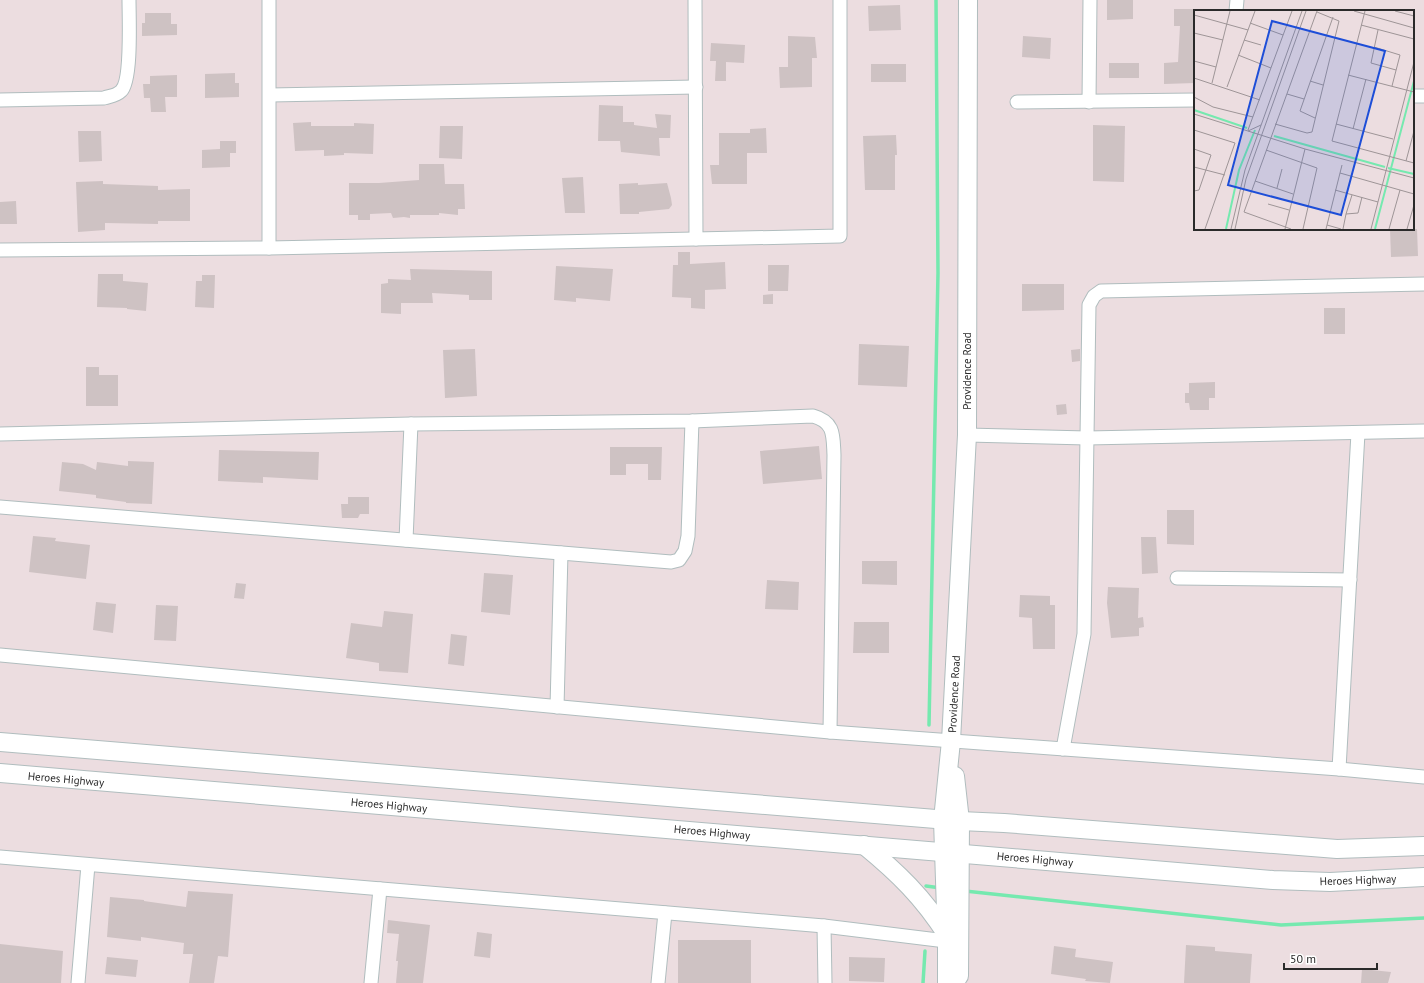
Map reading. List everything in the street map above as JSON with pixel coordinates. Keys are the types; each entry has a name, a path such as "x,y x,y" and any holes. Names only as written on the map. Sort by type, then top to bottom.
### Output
{"main road":[{"name":"Providence Road","path":"947,983 960,853 951,820 951,741 967,435 968,0"},
{"path":"0,742 951,820 1337,849 1424,846"},
{"name":"Heroes Highway","path":"0,773 1002,856 1273,880 1330,882 1424,878"},
{"path":"864,845 894,870 918,894 952,940"},
{"name":"Providence Road","path":"952,940 959,983"}],"street":[{"path":"0,100 104,98 115,95 122,90 128,70 129,0"},
{"path":"269,0 269,248"},
{"path":"695,0 696,239"},
{"path":"0,250 269,248 840,236 840,0"},
{"path":"1088,102 1090,0"},
{"path":"1236,10 1237,0"},
{"path":"270,95 696,87"},
{"path":"1016,102 1194,100"},
{"path":"1063,749 1084,634 1089,305 1094,296 1101,291 1424,284"},
{"path":"0,434 411,424 692,421 813,416 821,418 833,432 834,455 830,732"},
{"path":"0,507 671,562 679,560 685,551 688,536 692,421"},
{"path":"406,540 411,424"},
{"path":"967,435 1087,438 1424,431"},
{"path":"1339,768 1358,433"},
{"path":"557,707 561,553"},
{"path":"1177,578 1350,580"},
{"path":"0,655 830,732 1339,768 1424,777"},
{"path":"0,858 824,926 952,940"},
{"path":"78,983 88,865"},
{"path":"371,983 380,889"},
{"path":"658,983 665,913"},
{"path":"824,926 825,983"}],"building":[{"path":"1107,0 1133,0 1133,19 1107,20"},
{"path":"900,5 901,30 869,31 868,6"},
{"path":"1174,9 1195,9 1194,83 1164,84 1164,63 1178,62 1180,26 1174,26"},
{"path":"145,13 171,13 171,24 177,24 177,35 142,36 142,23 145,23"},
{"path":"788,36 815,37 817,58 812,58 812,87 780,88 779,67 788,67"},
{"path":"1023,36 1051,38 1050,59 1022,57"},
{"path":"711,43 745,45 744,63 726,62 726,81 715,81 716,61 710,61"},
{"path":"1109,63 1139,63 1139,78 1109,78"},
{"path":"871,64 906,64 906,82 871,82"},
{"path":"235,73 235,83 239,83 239,97 205,98 205,74"},
{"path":"177,75 177,97 165,97 166,112 151,112 150,98 144,98 143,84 150,84 150,76"},
{"path":"599,105 623,106 623,122 634,122 634,125 657,128 655,114 671,115 670,138 659,138 660,156 621,152 620,141 598,141"},
{"path":"311,122 311,126 354,126 354,123 374,124 373,154 344,153 344,155 324,156 324,150 295,151 293,123"},
{"path":"1093,125 1125,126 1124,182 1093,181"},
{"path":"440,126 463,126 462,159 439,158"},
{"path":"766,128 767,153 747,153 747,184 712,184 710,165 719,165 719,133 750,133 750,129"},
{"path":"78,131 101,131 102,161 79,162"},
{"path":"896,135 897,155 895,155 895,190 865,190 863,136"},
{"path":"220,141 236,141 236,153 230,153 230,167 202,168 202,150 220,149"},
{"path":"419,164 444,164 445,184 464,184 465,209 458,209 458,215 439,213 439,215 410,215 410,218 393,218 391,213 370,214 370,220 358,220 358,215 349,215 349,183 379,183 419,180"},
{"path":"583,177 585,213 565,213 562,178"},
{"path":"103,181 103,184 158,186 158,190 190,189 190,221 158,221 158,224 105,223 105,230 78,232 76,182"},
{"path":"638,183 638,185 667,183 672,205 669,209 639,212 639,214 620,214 619,184"},
{"path":"16,201 17,224 0,224 0,202"},
{"path":"1417,229 1418,256 1391,257 1390,230"},
{"path":"678,252 690,252 690,264 725,262 726,289 705,290 705,309 691,308 691,298 672,297 673,265 678,265"},
{"path":"768,265 789,265 788,291 768,291"},
{"path":"556,266 613,269 610,301 576,298 576,302 554,300"},
{"path":"410,269 492,271 492,300 469,300 469,295 432,293 433,303 401,303 401,314 381,313 381,284 388,283 388,279 411,280"},
{"path":"98,274 123,274 123,281 148,283 146,311 127,308 97,307"},
{"path":"202,275 215,275 214,308 195,307 196,281 202,281"},
{"path":"1022,284 1064,284 1064,310 1022,311"},
{"path":"773,294 773,304 763,304 763,295"},
{"path":"1324,308 1345,308 1345,334 1324,334"},
{"path":"859,344 909,346 907,387 858,385"},
{"path":"475,349 477,396 445,398 443,350"},
{"path":"1080,349 1080,361 1072,362 1071,350"},
{"path":"86,367 99,367 99,375 118,375 118,406 86,406"},
{"path":"1215,382 1215,398 1209,398 1209,410 1190,410 1189,403 1185,403 1185,393 1189,393 1189,383"},
{"path":"1066,404 1067,414 1057,415 1056,405"},
{"path":"819,446 822,479 763,484 760,451"},
{"path":"610,447 662,447 661,480 648,480 648,464 626,464 626,475 610,475"},
{"path":"219,450 319,452 318,480 263,477 263,483 218,481"},
{"path":"128,461 154,462 152,504 126,503 96,498 96,495 59,491 62,462 83,464 96,470 97,462 128,466"},
{"path":"348,497 369,497 369,514 360,514 358,518 342,518 341,504 348,504"},
{"path":"1167,510 1194,510 1194,545 1167,544"},
{"path":"33,536 56,538 55,541 90,545 86,579 29,572"},
{"path":"1141,537 1156,537 1158,573 1142,574"},
{"path":"862,561 897,561 897,585 862,584"},
{"path":"484,573 513,575 510,615 481,612"},
{"path":"767,580 799,582 798,610 765,609"},
{"path":"236,583 246,584 244,599 234,598"},
{"path":"1108,587 1139,588 1138,618 1143,617 1144,627 1139,628 1139,636 1111,638 1107,603"},
{"path":"1020,595 1050,596 1050,605 1055,605 1055,649 1033,649 1032,618 1019,617"},
{"path":"96,602 116,604 113,633 93,630"},
{"path":"156,605 178,606 176,641 154,640"},
{"path":"384,611 413,614 408,673 379,671 379,663 346,658 351,623 382,627"},
{"path":"854,622 889,622 889,653 853,653"},
{"path":"451,634 467,636 464,666 448,664"},
{"path":"188,891 233,894 228,957 218,956 214,983 189,983 193,954 183,954 184,943 141,937 141,941 107,937 110,897 144,900 186,907"},
{"path":"388,920 430,925 423,983 396,983 398,961 396,961 399,934 387,933"},
{"path":"477,932 492,934 490,958 474,956"},
{"path":"678,940 751,940 751,983 678,983"},
{"path":"0,944 63,951 61,983 0,983"},
{"path":"1186,945 1215,947 1215,951 1252,954 1250,983 1184,983"},
{"path":"1054,946 1076,949 1075,957 1113,962 1110,983 1085,981 1086,979 1051,974"},
{"path":"107,957 138,960 136,977 105,974"},
{"path":"849,957 885,958 884,982 849,981"},
{"path":"1362,969 1391,972 1388,983 1361,983"}],"waterway":[{"path":"929,725 938,273 936,0"},
{"path":"926,886 941,888"},
{"path":"965,891 1281,925 1424,918"},
{"path":"923,983 925,951"}]}
